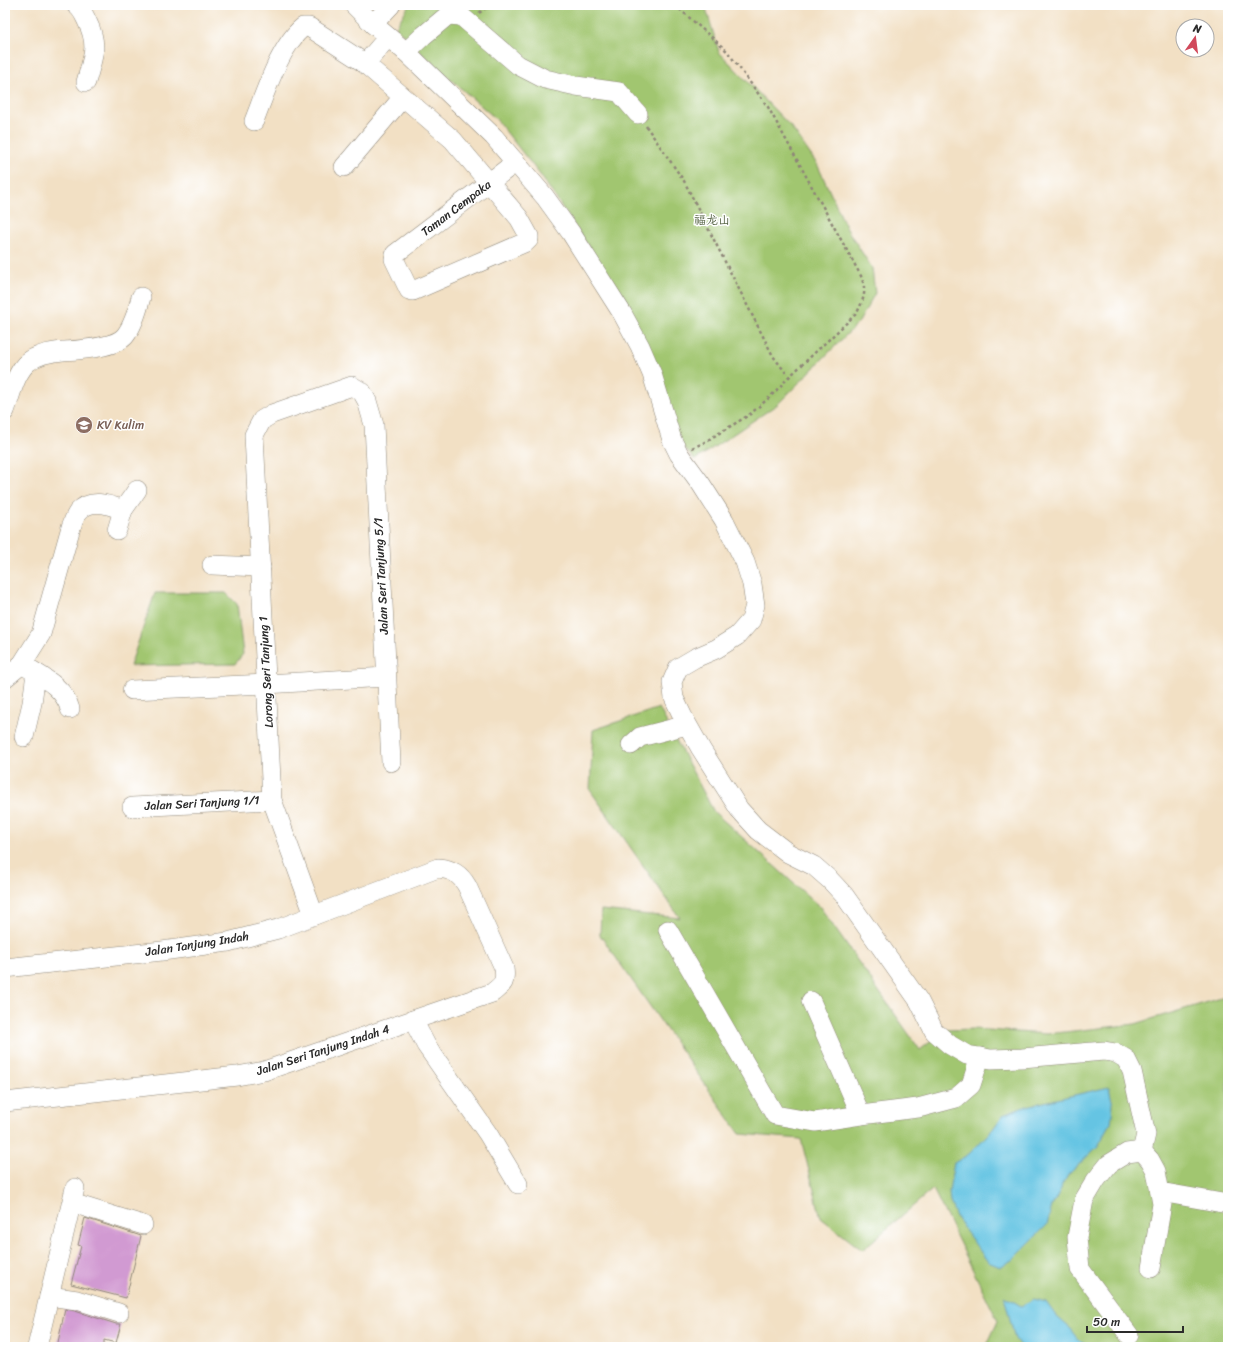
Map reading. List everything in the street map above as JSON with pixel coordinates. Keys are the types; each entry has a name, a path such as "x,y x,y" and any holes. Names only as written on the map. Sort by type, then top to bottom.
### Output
{"street":[{"path":"76,5 80,8 95,42 86,82"},
{"path":"354,5 373,24 406,52 494,137 545,197 571,233 622,313 640,346 652,374 672,440 679,454 701,484 724,520 745,562 752,584 754,605 751,620 737,636 716,649 695,658 678,668 672,682 674,698 687,724 739,809 758,830 788,853 814,866 844,895 919,1001 934,1031 950,1045 967,1055 990,1059 1104,1052 1116,1053 1126,1059 1132,1071 1146,1134 1142,1151"},
{"path":"373,24 391,5"},
{"path":"406,52 450,10 460,16 518,65 545,79 576,86 619,92 638,114"},
{"path":"254,121 271,77 289,43 298,31 303,27 309,27 365,64 453,140 490,183"},
{"path":"365,64 388,37"},
{"path":"344,167 403,97"},
{"name":"Taman Cempaka","path":"490,183 519,218 529,236 529,239 526,242 413,291 409,290 394,259 394,254 516,162"},
{"path":"5,411 19,372 28,362 40,355 57,351 84,350 106,346 124,337 137,312 141,297"},
{"name":"Jalan Seri Tanjung 5/1","path":"260,423 272,414 352,386 362,392 367,402 374,425 390,762"},
{"name":"Lorong Seri Tanjung 1","path":"260,423 254,435 272,800 314,915"},
{"path":"116,530 124,510 137,490"},
{"path":"24,737 32,703 29,669 41,634 71,527 77,513 87,505 99,503 124,510"},
{"path":"212,565 261,567"},
{"path":"5,678 29,669"},
{"path":"29,669 53,684 63,693 68,701 70,709"},
{"path":"132,690 386,677"},
{"path":"632,745 640,737 687,724"},
{"name":"Jalan Seri Tanjung 1/1","path":"132,807 272,800"},
{"name":"Jalan Tanjung Indah","path":"5,968 162,951 228,942 278,929 438,868 449,869"},
{"name":"Jalan Seri Tanjung Indah 4","path":"5,1102 238,1076 264,1071 492,993 502,985 506,978 504,968 462,877 449,869"},
{"path":"668,930 775,1115 815,1122 918,1108 956,1098 971,1085 980,1057"},
{"path":"811,1000 862,1115"},
{"path":"413,1020 426,1044 488,1134 518,1184"},
{"path":"1142,1151 1150,1160 1156,1171 1162,1204 1151,1268"},
{"path":"1130,1335 1080,1269 1077,1237 1084,1200 1096,1180 1109,1164 1127,1153 1142,1151"},
{"path":"1160,1192 1228,1204"},
{"path":"37,1347 73,1195 143,1225"},
{"path":"50,1296 77,1300 118,1313"}],"path":[{"path":"675,5 727,51 768,108 861,276 865,288 864,299 857,313 789,377 770,398 749,415 703,443 679,454"},
{"path":"638,114 684,182 774,356 789,377"}],"green space":[{"name":"福龙山","path":"409,5 705,5 719,52 791,127 817,164 847,229 872,268 875,293 859,322 778,404 695,460 679,442 622,296 541,176 496,119 422,54 396,27"},
{"path":"155,593 226,593 237,604 243,654 235,664 130,666"},
{"path":"659,708 714,812 820,907 920,1050 945,1030 973,1029 1047,1034 1135,1024 1228,996 1228,1347 986,1347 998,1321 933,1189 862,1250 821,1218 801,1139 740,1134 600,935 601,910 680,918 590,790 593,730"}],"water":[{"path":"1109,1087 1113,1105 1111,1123 1098,1146 1068,1175 1052,1206 1047,1225 1012,1260 1000,1267 988,1262 957,1219 950,1202 949,1191 954,1163 969,1154 993,1129 1003,1115 1027,1106"},
{"path":"1004,1296 1021,1306 1034,1299 1046,1302 1056,1316 1071,1329 1081,1342 1093,1347 1021,1347 1015,1339"}],"building":[{"path":"85,1218 141,1236 126,1298 71,1284 81,1246 78,1245"},
{"path":"65,1309 116,1324 121,1324 116,1343 104,1340 104,1347 57,1347"}],"place":[{"name":"KV Kulim","path":"84,425"}]}
